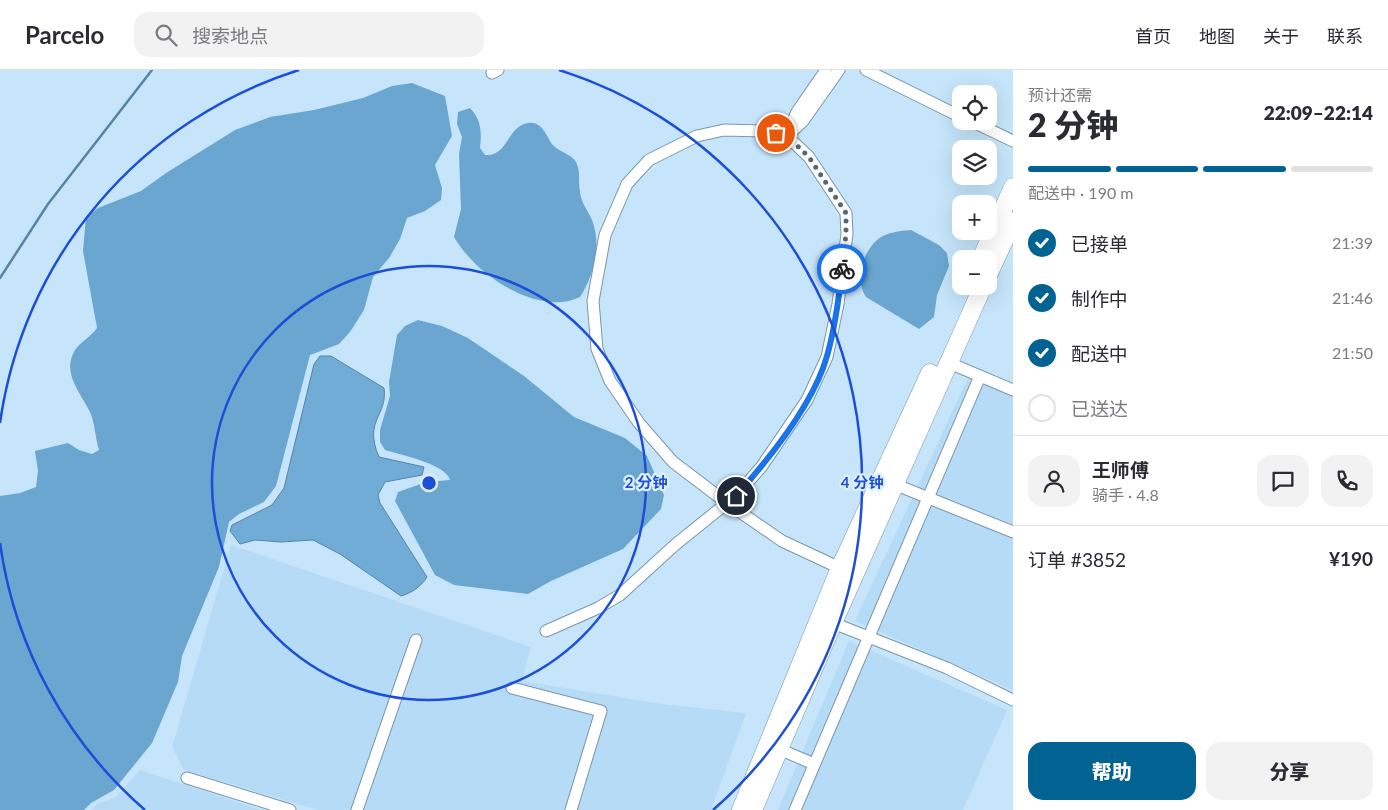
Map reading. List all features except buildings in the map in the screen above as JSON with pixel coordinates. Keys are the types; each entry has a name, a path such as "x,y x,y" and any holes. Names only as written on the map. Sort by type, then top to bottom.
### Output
{"highway":[{"path":"985,250 1013,187"},
{"path":"997,256 1013,221"},
{"path":"741,810 840,568 965,295"},
{"path":"754,810 833,623 978,295"}],"street":[{"path":"787,136 797,112 826,70"},
{"path":"787,136 803,121 839,70"},
{"path":"866,70 952,113"},
{"path":"546,631 598,608 620,595 676,544 727,503 762,466 807,400 827,357 838,304 846,234 846,213 809,157 787,136 766,131 724,130 697,136 649,160 627,184 605,235 593,301 596,349 610,381 639,423 673,462 727,503 782,541 840,568"},
{"path":"990,130 1013,141"},
{"path":"947,362 1013,390"},
{"path":"795,810 980,376"},
{"path":"894,484 1013,532"},
{"path":"833,623 947,668 1013,700"},
{"path":"357,810 416,640"},
{"path":"512,688 601,711 571,810"},
{"path":"779,749 814,764"},
{"path":"187,778 290,810"}],"shaded area":[{"path":"412,83 445,96 452,136 435,165 442,188 441,200 425,211 407,218 400,239 389,258 373,277 364,310 350,332 339,344 310,355 276,486 264,502 239,514 229,522 219,567 182,656 178,682 152,743 114,790 91,803 84,810 0,810 0,496 20,493 36,487 38,471 35,451 68,443 79,450 92,454 99,450 92,416 74,382 70,367 71,358 75,350 97,328 83,251 86,217 98,208 141,191 235,130 270,117 314,110 363,98 392,86"},
{"path":"470,108 479,122 481,132 480,148 485,155 493,154 503,147 521,125 533,123 543,129 555,147 576,162 581,196 592,220 596,240 593,270 580,297 564,302 546,301 530,298 515,291 500,283 473,262 454,237 461,209 459,154 462,137 457,124 458,112"},
{"path":"911,230 939,245 947,253 949,266 937,295 934,317 919,329 866,297 861,283 864,260 867,252 877,240 893,232"},
{"path":"418,320 442,326 468,338 524,376 574,417 625,438 647,456 664,495 661,509 623,549 551,581 528,594 454,585 435,575 395,501 398,492 426,482 450,480 447,474 440,469 422,461 385,450 380,442 380,430 390,396 389,382 397,335 405,326"},
{"path":"320,356 331,356 384,388 383,405 375,426 374,435 379,457 424,467 422,475 385,482 378,495 380,503 427,577 419,587 405,595 401,596 340,554 313,540 281,542 255,540 240,544 230,531 232,525 272,505 284,488 314,364"},
{"path":"973,367 1013,383 1013,690 855,621"},
{"path":"231,545 531,647 522,681 661,704 746,713 711,810 318,810 184,770 172,747"},
{"path":"849,641 1007,710 963,810 778,810"},
{"path":"140,770 261,810 92,810 97,804 116,797"}],"waterway":[{"path":"0,278 48,204 152,70"}],"way so far":[{"path":"776,133 787,136 809,157 839,199 846,213 842,269"}],"route":[{"path":"736,496 762,466 807,400 827,357 838,304 842,269"}]}
